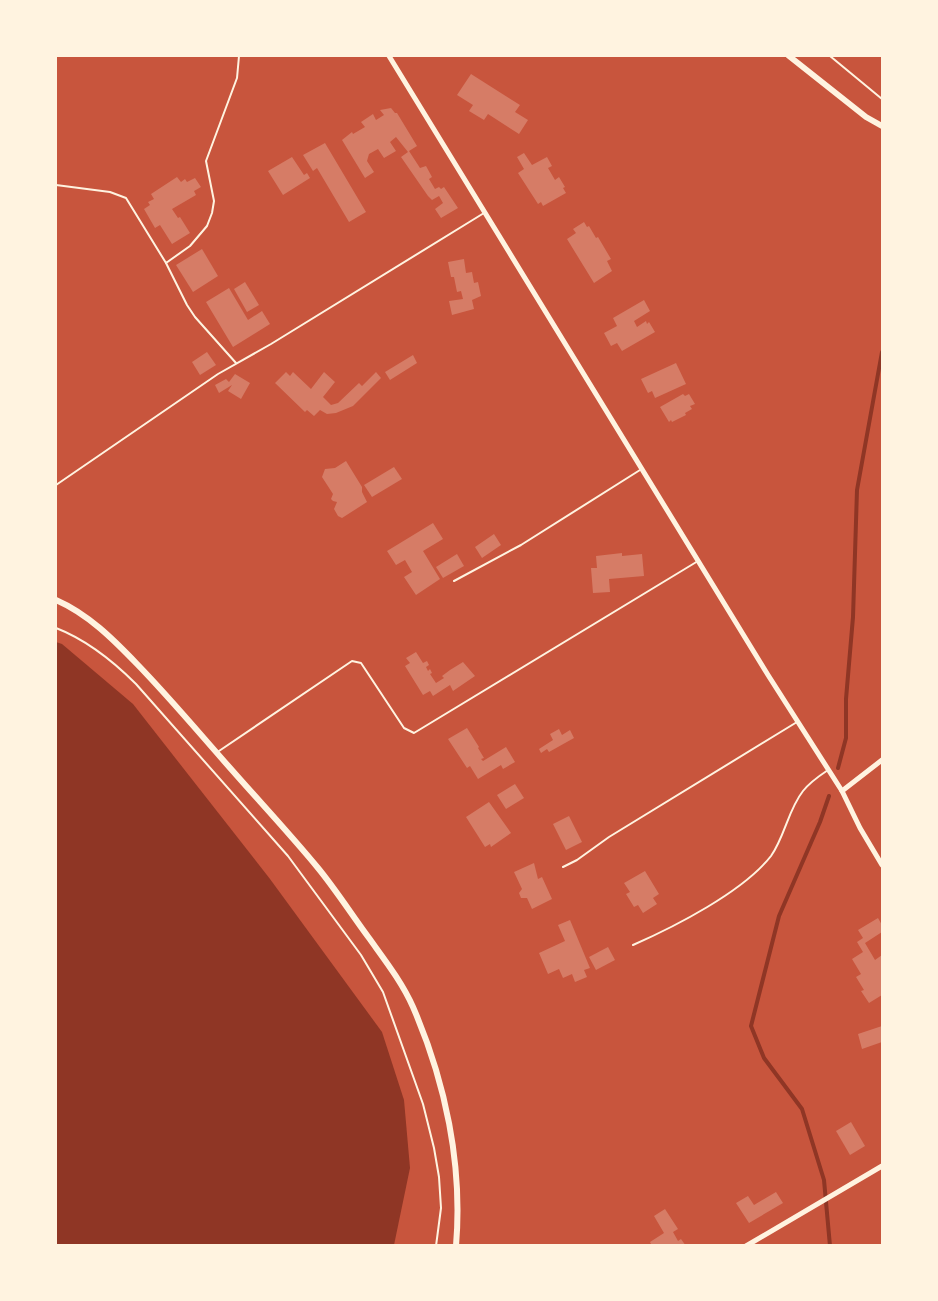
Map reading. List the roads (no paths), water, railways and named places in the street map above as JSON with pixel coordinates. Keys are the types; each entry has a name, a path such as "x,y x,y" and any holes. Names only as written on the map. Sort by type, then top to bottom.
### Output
{"street":[{"path":"388,56 797,722 842,791 882,865"},
{"path":"789,56 866,117 882,126"},
{"path":"56,600 87,618 109,635 217,752 319,869 385,961 412,1004 430,1049 443,1095 453,1145 458,1192 456,1245"},
{"path":"842,791 880,766 882,760"},
{"path":"746,1245 882,1166"}],"lane":[{"path":"166,263 190,246 207,226 212,213 214,201 206,161 237,78 239,56"},
{"path":"56,185 110,192 126,198 166,263 191,311 237,363"},
{"path":"56,485 237,363 272,344 484,213"},
{"path":"454,581 521,545 642,469"},
{"path":"217,752 352,661 361,663 404,728 414,733 698,561"},
{"path":"563,867 797,722"},
{"path":"633,945 670,929 754,874 782,840 802,792 812,781 828,770"}],"waterway":[{"path":"838,768 846,738 857,490 882,352"},
{"path":"829,796 779,916 751,1026 764,1058 802,1109 824,1180 830,1246"}]}
